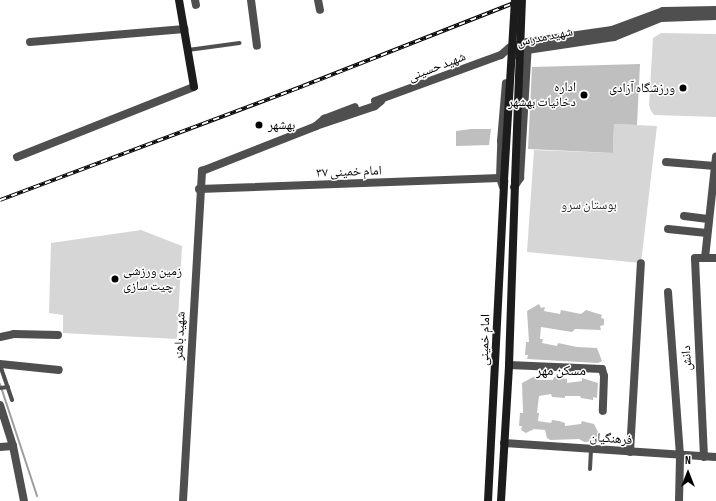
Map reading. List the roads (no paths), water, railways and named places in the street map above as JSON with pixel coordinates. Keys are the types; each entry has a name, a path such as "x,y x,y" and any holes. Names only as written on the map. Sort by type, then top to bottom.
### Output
{"main road":[{"path":"179,0 194,87"},
{"name":"امام خمینی","path":"488,501 495,393 502,182 516,0"},
{"name":"امام خمینی","path":"501,501 508,394 522,0"},
{"path":"495,393 508,394"}],"street":[{"path":"251,0 257,46"},
{"path":"318,0 320,10"},
{"name":"شهید مدرس","path":"506,53 528,46 612,30 663,11 716,10"},
{"name":"شهید مدرس","path":"528,46 614,37 661,18 716,16"},
{"path":"30,42 184,29"},
{"path":"515,184 520,178 524,86 528,46"},
{"path":"502,182 506,53"},
{"name":"شهید حسینی","path":"202,171 316,126 324,119 372,101 381,101 506,53"},
{"path":"506,80 525,77"},
{"path":"506,80 524,86"},
{"path":"17,157 194,87"},
{"path":"716,156 714,185 706,233 705,258 716,258"},
{"path":"666,162 715,166"},
{"name":"شهید باهنر","path":"183,501 199,189 202,171"},
{"name":"امام خمینی ۳۷","path":"199,189 502,182"},
{"path":"684,216 708,219"},
{"path":"668,229 706,233"},
{"name":"دانش","path":"704,457 695,258 705,258"},
{"path":"630,452 641,263"},
{"path":"668,292 680,457 679,501"},
{"path":"0,337 14,334 58,335"},
{"path":"0,365 59,370"},
{"path":"509,365 602,369 604,376 603,411"},
{"path":"0,405 14,446 24,501"},
{"name":"فرهنگیان","path":"504,443 680,457 716,457"},
{"path":"0,447 14,446"}],"lane":[{"path":"187,50 240,43"},
{"path":"0,365 12,400"},
{"path":"0,388 8,387"},
{"path":"590,469 591,450"}],"waterway":[{"path":"0,384 37,496"}],"railway":[{"path":"0,200 303,86 521,0"}],"place":[{"name":"ورزشگاه آزادی","path":"683,88"},
{"name":"اداره دخانیات بهشهر","path":"584,95"},
{"name":"بهشهر","path":"259,125"},
{"name":"زمین ورزشی چیت سازی","path":"115,279"}],"district":[{"name":"مسکن مهر","path":"561,371"}],"park label":[{"name":"بوستان سرو","path":"589,205"}]}
